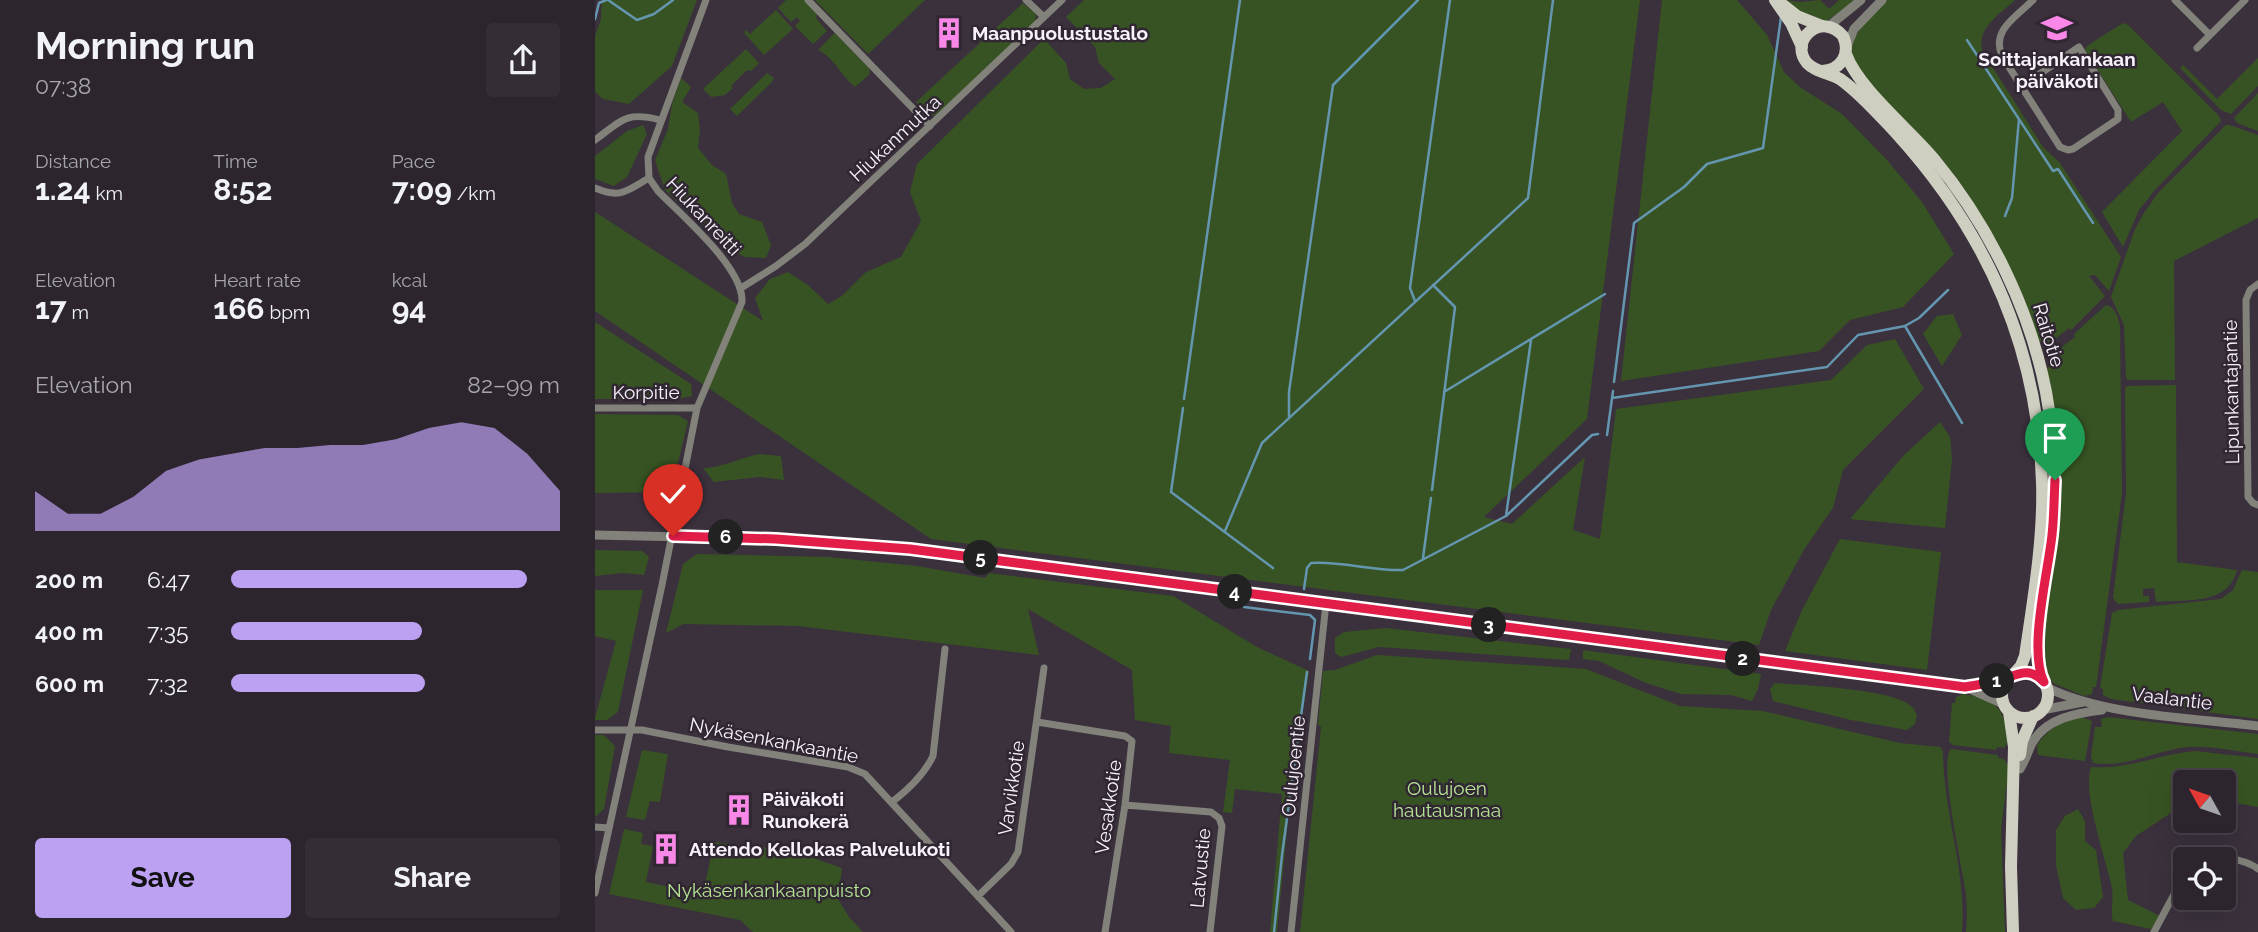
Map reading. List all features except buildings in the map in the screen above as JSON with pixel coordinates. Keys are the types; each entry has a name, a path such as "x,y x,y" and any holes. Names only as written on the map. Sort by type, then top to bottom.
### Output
{"main road":[{"path":"1776,0 1797,16 1826,26 1843,36 1846,51 1839,65 1822,71 1807,63 1791,23 1776,0"},
{"path":"1802,48 1808,33 1826,26"},
{"name":"Raitotie","path":"1846,51 1850,66 1934,160 1964,199 2005,270 2024,314 2046,390 2055,480 2052,535 2037,659 2045,685"},
{"name":"Raitotie","path":"1822,71 1839,78 1861,97 1925,167 1977,241 2013,321 2039,435 2042,485 2040,534 2025,656 2021,666 2011,676"},
{"path":"2014,932 2011,867 2012,787 2023,741 2047,699 2045,685 2029,672 2011,676 2002,693 2006,708 2023,741"},
{"path":"2006,708 2018,717 2038,713"}],"street":[{"name":"Hiukanreitti","path":"706,0 648,157 649,178 658,191 724,260 741,288"},
{"path":"808,0 930,126"},
{"path":"1026,0 1044,17"},
{"name":"Hiukanmutka","path":"741,288 776,267 805,244 1062,0"},
{"path":"1826,26 1861,0"},
{"path":"1846,51 1854,29 1882,0"},
{"path":"2022,86 2079,47 2118,110 2118,119 2073,149 2064,149 2022,86 2002,56 1997,41 2001,31 2033,0"},
{"path":"2175,0 2210,35"},
{"path":"2197,48 2245,0"},
{"path":"595,140 631,116 641,115 660,120"},
{"path":"595,187 610,194 618,194 649,178"},
{"name":"Lipunkantajantie","path":"2255,504 2248,497 2246,300 2250,290 2258,284"},
{"path":"595,893 673,536 697,408 740,309 741,288"},
{"name":"Korpitie","path":"595,408 697,408"},
{"path":"595,535 776,539 910,549 1965,687 2006,708"},
{"name":"Oulujoentie","path":"1291,932 1326,603"},
{"path":"892,802 927,769 933,756 945,649"},
{"name":"Varvikkotie","path":"978,897 1011,864 1018,852 1044,668"},
{"path":"1965,687 2011,676"},
{"name":"Vaalantie","path":"2045,685 2082,707"},
{"path":"2023,741 2082,707"},
{"name":"Vaalantie","path":"2038,713 2082,707 2111,708 2258,726"},
{"name":"Vesakkotie","path":"1037,722 1125,736 1132,741 1105,932"},
{"name":"Nykäsenkankaantie","path":"595,730 631,729 848,767 865,774 1011,932"},
{"name":"Latvustie","path":"1125,805 1211,812 1219,818 1221,826 1210,932"},
{"path":"595,827 609,828"},
{"path":"2236,861 2252,864 2258,869"},
{"path":"2155,932 2173,897"}],"green space":[{"path":"602,0 697,0 672,66 629,104 603,99 595,92 595,36 601,19"},
{"path":"786,0 805,0 817,13 816,18 827,31 813,44 795,26 800,21 797,17 791,22 778,8"},
{"path":"815,0 925,0 868,54"},
{"path":"1084,0 1640,0 1587,419 1484,517 1512,524 1585,457 1573,530 1600,539 1616,409 1831,380 1867,345 1895,339 1924,389 1843,470 1833,508 1805,548 1771,610 1759,645 931,539 595,311 595,212 763,321 755,298 770,279 788,272 808,285 828,304 842,296 866,272 901,257 921,221 910,192 917,164 1044,39 1066,63 1070,79 1084,89 1101,88 1115,79 1099,63 1095,47 1066,17"},
{"path":"1662,0 1737,0 1767,35 1784,72 1800,87 1842,114 1886,159 1922,202 1954,254 1903,307 1850,320 1819,351 1621,381"},
{"path":"1784,0 1820,0 1829,9 1839,0 1857,0 1825,22 1813,20"},
{"path":"1886,0 2015,0 1985,29 1981,44 1983,52 2043,147 2060,163 2121,257 2109,291 2095,275 2089,276 2105,296 2071,330 2069,328 2047,345 2039,341 1989,233 1867,83 1849,54 1859,31"},
{"path":"1023,3 1036,14 1035,22 937,115 925,112 916,102"},
{"path":"776,10 793,29 764,55 744,33 746,30 750,34"},
{"path":"2123,23 2219,116 2221,121 2139,210 2123,247 2102,212 2182,131 2163,102 2131,122 2085,50 2087,46"},
{"path":"835,33 869,68 870,74 855,87 829,57 818,50"},
{"path":"746,49 759,63 751,71 747,70 725,95 711,97 703,89"},
{"path":"2258,58 2258,86 2231,114 2221,110 2180,68 2183,65 2217,99"},
{"path":"767,73 774,78 772,82 737,116 730,109"},
{"path":"681,78 691,87 682,102 698,113 698,148 712,165 726,174 732,203 739,214 762,222 771,245 766,258 745,257 727,248 665,190 655,160 668,129 672,104"},
{"path":"2258,93 2258,131 2237,123 2234,118"},
{"path":"643,125 647,134 627,177 614,186 595,179 595,156 627,131"},
{"path":"2226,125 2258,135 2258,218 2174,261 2175,380 2128,380 2124,325 2111,297 2135,229 2158,193"},
{"path":"2106,305 2114,310 2120,326 2122,493 2096,687 2093,687 2092,694 2084,696 2053,683 2044,669 2041,640 2055,535 2044,371 2054,362 2054,353 2075,337 2074,334"},
{"path":"1953,314 1962,335 1942,366 1923,334 1937,316"},
{"path":"595,322 691,384 692,396 678,399 595,399"},
{"path":"2176,385 2177,562 2237,570 2225,590 2215,595 2192,600 2156,602 2154,588 2143,589 2143,596 2149,596 2149,602 2118,604 2113,598 2126,493 2125,388"},
{"path":"595,414 678,415 688,421 671,492 595,493"},
{"path":"1940,422 1950,437 1952,459 1945,528 1850,519 1904,455"},
{"path":"760,454 781,456 784,480 760,477 714,482 703,468 718,466"},
{"path":"1840,539 1941,552 1927,670 1785,651 1802,610"},
{"path":"595,550 642,551 649,557 644,575 623,573 595,576"},
{"path":"697,554 828,557 917,566 985,578 989,573 1173,596 1257,647 1309,671 1291,789 1277,932 1270,932 1282,794 1235,789 1232,813 1223,812 1230,760 1169,753 1171,726 1135,720 1132,670 1028,609 1039,655 798,626 683,624 666,633 683,564"},
{"path":"2242,570 2258,572 2258,719 2111,699 2103,695 2103,689 2100,688 2112,613 2118,610 2221,599 2233,590"},
{"path":"595,590 643,590 618,712 607,720 595,718 616,641 595,636"},
{"path":"1386,628 1571,649 1569,660 1379,647 1341,657 1335,653 1335,638 1344,632"},
{"path":"1583,650 1761,674 1752,701 1731,695 1681,694 1646,683 1599,661 1583,659"},
{"name":"Oulujoen hautausmaa","path":"1377,655 1586,669 1680,706 1763,711 1900,743 1940,747 1943,751 1961,887 1962,932 1300,932 1321,727 1318,724 1323,671 1335,670"},
{"path":"1775,683 1846,689 1901,700 1912,707 1917,715 1915,724 1907,730 1773,701 1770,689"},
{"path":"1964,694 1985,699 1997,707 2004,720 2009,740 2004,748 1997,747 1996,750 1953,745 1949,742 1952,703 1955,703 1956,697"},
{"path":"2082,717 2092,721 2085,761 2038,755 2037,745 2046,734 2062,723"},
{"path":"2108,717 2258,734 2258,754 2190,747 2127,762 2093,763 2091,756 2095,727 2102,727 2101,719"},
{"path":"595,735 604,735 615,746 604,809 595,817"},
{"path":"1951,749 1998,755 2009,767 2001,829 2005,932 1966,932 1966,894 1947,774"},
{"path":"642,750 668,754 660,802 650,801 645,820 626,817"},
{"path":"2195,751 2258,758 2258,807 2237,803 2237,770 2173,770 2173,812 2136,836 2123,853 2128,900 2160,916 2151,929 2113,921 2112,888 2092,809 2089,779 2091,767 2131,764"},
{"path":"2078,809 2085,821 2085,841 2096,850 2103,897 2094,908 2076,910 2063,898 2056,865 2056,830 2065,816"},
{"name":"Nykäsenkankaanpuisto","path":"624,829 643,833 641,844 653,846 646,882 703,894 714,842 790,850 842,868 838,899 849,917 863,932 753,932 740,920 609,894"}],"waterway":[{"path":"595,19 599,3 606,0"},
{"path":"608,0 637,20 654,14 673,0"},
{"path":"1184,399 1240,0"},
{"path":"1289,417 1289,392 1333,85 1418,0"},
{"path":"1415,301 1410,288 1450,0"},
{"path":"1225,531 1262,443 1528,198 1553,0"},
{"path":"1614,382 1634,223 1684,187 1707,164 1763,148 1781,17"},
{"path":"1967,40 2053,171 2058,169 2093,223"},
{"path":"2005,216 2012,198 2019,119"},
{"path":"1432,490 1455,307 1433,285"},
{"path":"1612,398 1827,367 1858,335 1905,326 1919,318 1948,290"},
{"path":"1444,392 1605,294"},
{"path":"1905,326 1962,423"},
{"path":"1506,516 1531,340"},
{"path":"1607,435 1613,391"},
{"path":"1183,408 1171,492 1273,568"},
{"path":"1304,589 1307,568 1311,563 1403,570 1506,516 1592,435 1598,434"},
{"path":"1423,558 1431,498"},
{"path":"1244,607 1310,615 1315,620 1310,659"},
{"path":"1274,932 1307,672"}],"place":[{"name":"Soittajankankaan päiväkoti","path":"2057,28"},
{"name":"Maanpuolustustalo","path":"949,33"},
{"name":"Päiväkoti Runokerä","path":"739,810"},
{"name":"Attendo Kellokas Palvelukoti","path":"666,849"}],"route":[{"path":"673,536 776,539 910,549 1965,687 2009,678 2024,672 2035,674 2044,682 2037,659 2038,640 2052,535 2055,480"}]}
